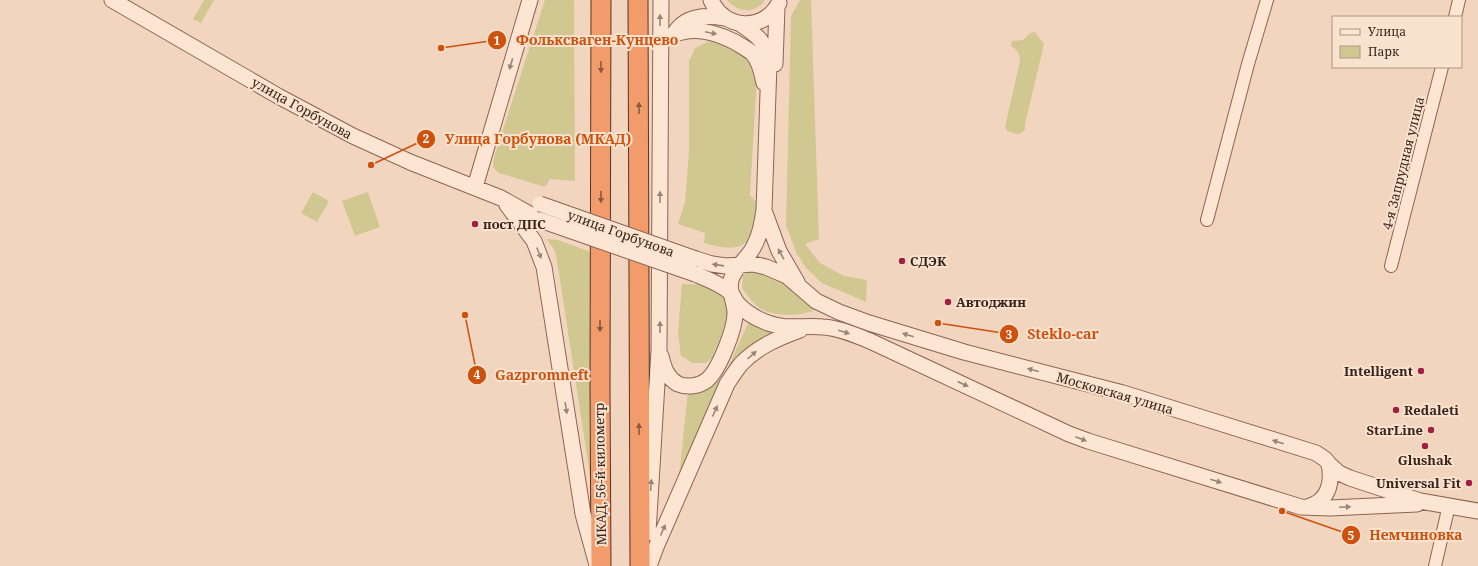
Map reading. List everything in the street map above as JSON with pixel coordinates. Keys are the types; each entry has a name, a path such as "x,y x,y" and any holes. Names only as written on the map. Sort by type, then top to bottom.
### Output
{"highway":[{"name":"МКАД, 56-й километр","path":"601,0 601,566"},
{"path":"638,0 640,566"}],"street":[{"name":"улица Горбунова","path":"112,0 278,96 353,136 410,162 501,198 540,220 695,267 712,264 726,266 753,264 766,267 787,276 800,288"},
{"path":"475,187 530,0"},
{"path":"646,566 660,350 661,0"},
{"path":"660,350 667,374 680,385 698,385 708,379 717,368 731,336 734,325 735,313 730,281 732,276 753,248 759,236 762,225 764,210 769,72 766,48 755,34 732,21 715,8 711,0"},
{"path":"1207,220 1248,64 1267,0"},
{"path":"1455,16 1459,0"},
{"path":"660,87 665,58 673,35 677,29 686,22 694,18 705,16 753,23 760,21 772,13 779,4"},
{"path":"767,104 772,90 774,75 779,4"},
{"path":"673,35 686,31 698,30 712,32 745,48 753,55 763,75 767,104"},
{"name":"4-я Запрудная улица","path":"1391,266 1442,68"},
{"name":"улица Горбунова","path":"501,198 540,204 695,267 716,284 731,293"},
{"path":"501,198 534,241 544,267 583,514 597,566"},
{"path":"524,228 522,221 524,211 531,206 540,204"},
{"path":"764,210 779,251 800,288"},
{"name":"Московская улица","path":"800,288 816,302 869,323 964,352 1123,394 1316,453 1339,472 1350,478 1428,503"},
{"name":"Московская улица","path":"731,293 741,307 769,324 783,326 824,327 870,341 1069,434 1286,503 1306,507 1330,508 1428,503 1449,505 1478,511"},
{"path":"649,566 727,384 740,365 758,349 782,336 822,320 826,314 824,305"},
{"path":"1306,507 1319,502 1324,497 1330,481 1329,464"},
{"path":"1435,566 1449,505"}],"green space":[{"path":"204,0 214,0 201,23 193,19"},
{"path":"545,0 574,0 575,181 550,179 545,187 499,173 493,167 494,157"},
{"path":"727,0 765,0 757,8 746,10 736,7"},
{"path":"800,0 811,0 819,239 805,244 820,263 844,276 867,280 866,302 822,283 806,268 796,252 786,225 791,16"},
{"path":"1035,32 1044,44 1025,129 1022,133 1017,134 1007,131 1005,127 1020,61 1018,52 1011,46 1012,41 1023,40 1030,33"},
{"path":"709,41 732,48 752,61 757,76 750,195 758,205 751,235 748,241 743,245 730,248 704,243 705,233 678,224 685,202 689,151 689,61 695,48"},
{"path":"313,192 329,201 317,222 301,213"},
{"path":"368,192 380,227 355,236 342,201"},
{"path":"547,239 558,240 591,252 591,482 558,267 555,251"},
{"path":"753,270 772,274 820,308 806,313 791,315 775,314 761,309 753,302 742,288 743,275"},
{"path":"682,284 708,285 724,297 728,307 729,317 712,358 706,363 693,363 681,356 678,332"},
{"path":"750,319 780,330 747,352 678,487 688,391 713,386 724,376"}],"place":[{"name":"Фольксваген-Кунцево","path":"441,48"},
{"name":"Улица Горбунова (МКАД)","path":"371,165"},
{"name":"пост ДПС","path":"475,224"},
{"name":"СДЭК","path":"902,261"},
{"name":"Автоджин","path":"948,302"},
{"name":"Gazpromneft","path":"465,315"},
{"name":"Steklo-car","path":"938,323"},
{"name":"Intelligent","path":"1421,371"},
{"name":"Redaleti","path":"1396,410"},
{"name":"StarLine","path":"1431,430"},
{"name":"Glushak","path":"1425,446"},
{"name":"Universal Fit","path":"1469,483"},
{"name":"Немчиновка","path":"1282,511"}]}
